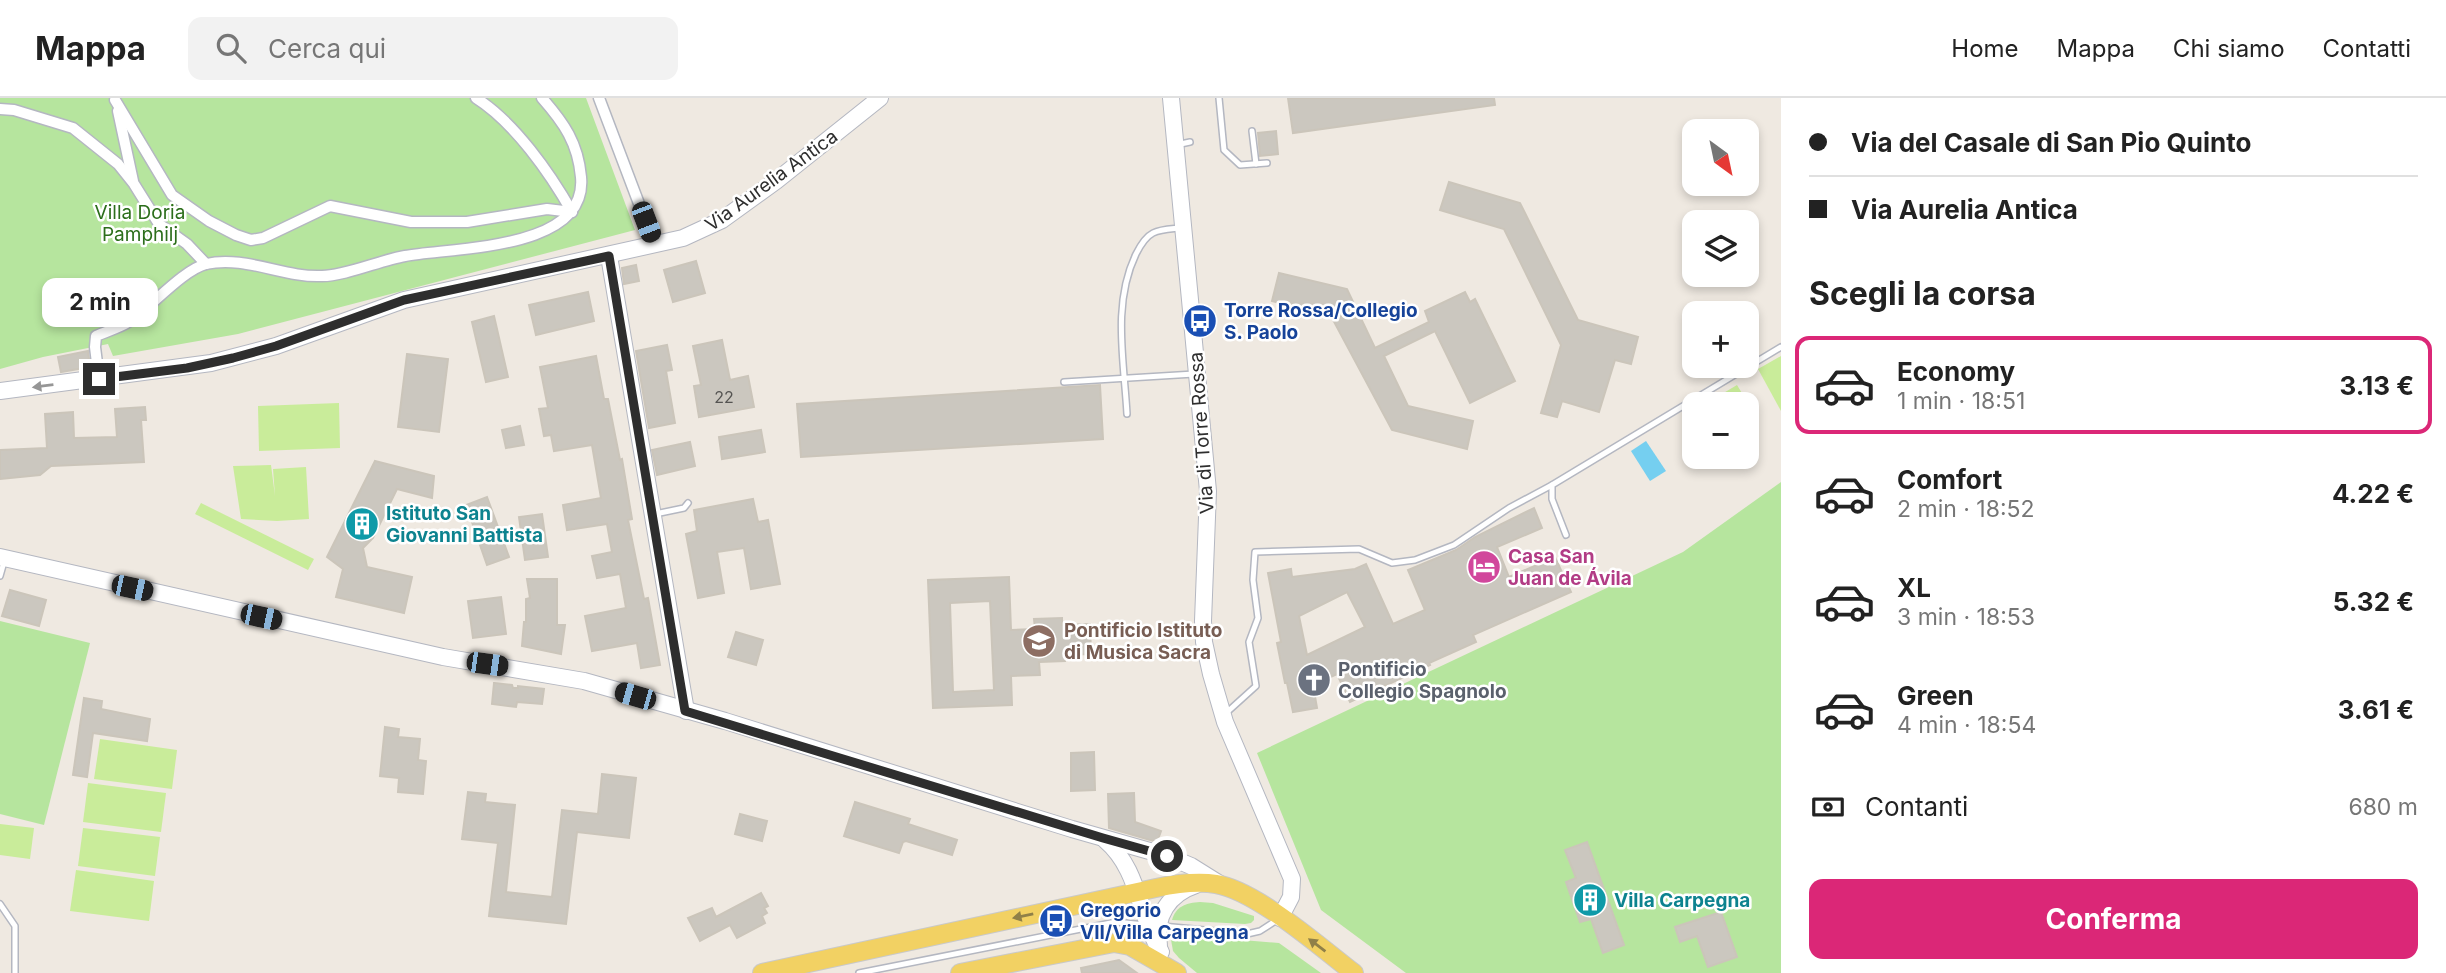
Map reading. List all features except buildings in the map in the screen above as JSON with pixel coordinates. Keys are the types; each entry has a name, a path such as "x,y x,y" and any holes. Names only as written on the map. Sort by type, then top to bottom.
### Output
{"main road":[{"name":"Via Aurelia Antica","path":"0,391 187,368 233,358 276,346 404,300 655,246 694,234 722,220 776,181 880,98"},
{"name":"Via di Torre Rossa","path":"1171,98 1183,144 1185,228 1209,506 1203,632 1223,716 1293,881 1289,902 1280,918"},
{"path":"609,256 685,711"},
{"path":"2,557 443,657 562,676 1144,848 1180,861 1214,885 1242,894 1280,918 1354,973"},
{"path":"1103,838 1125,862 1161,952 1176,973"},
{"path":"762,973 1170,885 1214,885"},
{"path":"1152,925 1174,896 1189,887 1214,885"},
{"path":"960,973 1114,943 1130,946 1176,973"}],"street":[{"path":"476,98 491,107 550,174 572,212"},
{"path":"99,379 96,336 128,323 185,275 206,264 238,263 323,276 405,256 503,244 557,224 572,212 580,198 582,189 579,155 561,119 542,98"},
{"path":"599,98 655,246"},
{"path":"114,99 172,195 209,221 251,240 275,233 330,206 411,222 467,222 547,209 572,212"},
{"path":"114,99 134,184"},
{"path":"0,109 14,110 73,128 118,164 159,224 187,244 206,264"}],"lane":[{"path":"1219,98 1224,149 1240,164 1267,163"},
{"path":"1252,131 1256,164"},
{"path":"1127,414 1122,317 1123,289 1129,268 1140,247 1151,234 1185,228"},
{"path":"1223,716 1256,686 1249,642 1258,618 1253,580 1255,552 1360,549 1392,563 1415,560 1454,545 1509,508 1552,485 1781,347"},
{"path":"1064,382 1197,374"},
{"path":"1552,485 1552,499 1566,535"},
{"path":"652,514 684,509 688,503"},
{"path":"0,576 2,557"},
{"path":"0,904 15,926 15,973"},
{"path":"859,973 1116,922 1247,934 1267,928 1280,918"}],"green space":[{"name":"Villa Doria Pamphilj","path":"0,98 586,98 635,230 238,334 113,356 108,344 0,369"},
{"path":"1781,356 1781,411 1759,371"},
{"path":"1737,385 1741,392 1725,392"},
{"path":"339,403 340,448 259,451 258,406"},
{"path":"271,465 275,496 273,469 306,467 309,519 241,519 233,466"},
{"name":"Villa Carpegna","path":"1781,482 1781,973 1406,973 1321,910 1257,753 1683,552"},
{"path":"201,503 314,559 308,570 195,514"},
{"path":"0,621 90,643 44,825 0,814"},
{"path":"100,739 177,750 172,789 94,779"},
{"path":"88,783 166,793 161,832 83,822"},
{"path":"0,824 34,828 30,859 0,855"},
{"path":"83,828 160,837 155,876 78,866"},
{"path":"76,870 154,881 149,921 70,911"},
{"path":"1200,902 1213,903 1254,916 1254,920 1245,924 1172,920 1182,906"},
{"path":"1170,934 1279,943 1321,973 1197,973 1173,951"}],"water":[{"path":"1646,441 1666,471 1650,481 1631,451"}],"place":[{"name":"Torre Rossa/Collegio S. Paolo","path":"1200,321"},
{"name":"Istituto San Giovanni Battista","path":"362,524"},
{"name":"Casa San Juan de Ávila","path":"1484,567"},
{"name":"Pontificio Istituto di Musica Sacra","path":"1039,641"},
{"name":"Pontificio Collegio Spagnolo","path":"1314,680"},
{"name":"Villa Carpegna","path":"1590,900"},
{"name":"Gregorio VII/Villa Carpegna","path":"1056,921"}],"route":[{"path":"99,379 187,368 233,358 276,346 404,300 609,256 685,711 1167,856"}]}
